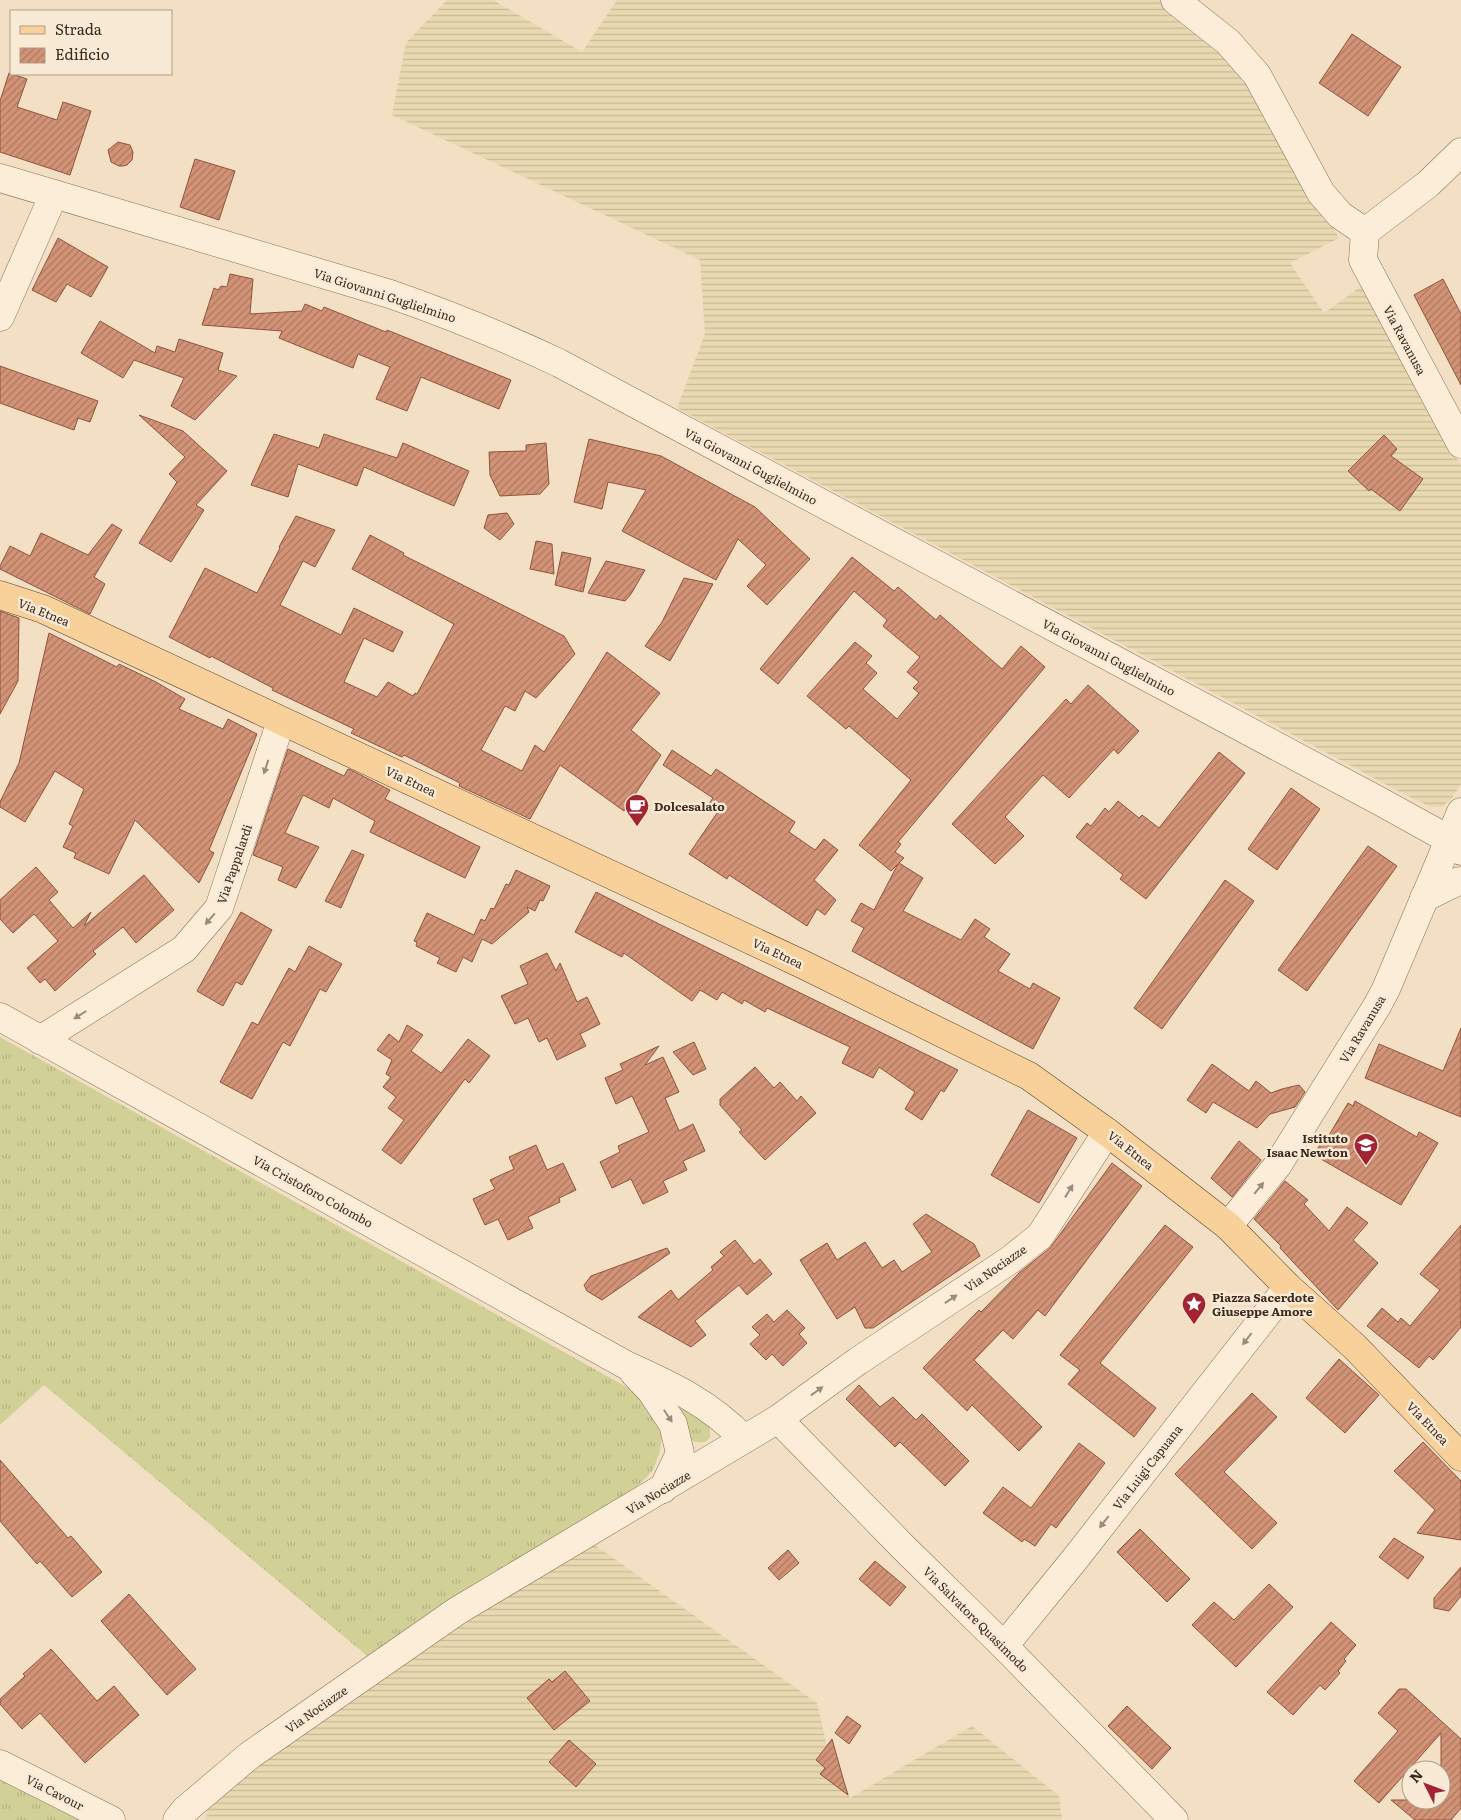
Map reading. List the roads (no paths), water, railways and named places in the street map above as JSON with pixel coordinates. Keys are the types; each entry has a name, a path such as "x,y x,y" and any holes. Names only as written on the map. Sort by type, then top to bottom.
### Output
{"main road":[{"name":"Via Etnea","path":"0,595 44,610 795,961 1030,1076 1107,1132 1228,1226 1288,1287 1356,1347 1461,1457"}],"street":[{"path":"1175,0 1228,42 1257,75 1321,193 1340,215 1365,232 1428,184 1461,152"},
{"name":"Via Giovanni Guglielmino","path":"0,178 390,294 447,314 512,341 559,363 1383,803 1434,831 1454,847"},
{"path":"0,317 54,194"},
{"name":"Via Ravanusa","path":"1365,232 1363,260 1461,444"},
{"name":"Via Pappalardi","path":"40,1040 184,949 219,908 281,721"},
{"name":"Via Ravanusa","path":"1228,1226 1277,1166 1386,989 1424,898 1454,847 1461,812"},
{"path":"1424,898 1456,882 1461,882"},
{"name":"Via Cristoforo Colombo","path":"0,1017 626,1365"},
{"name":"Via Nociazze","path":"177,1820 185,1810 250,1755 457,1611 778,1419 858,1361 1010,1260 1040,1236 1107,1132"},
{"name":"Via Luigi Capuana","path":"1004,1646 1075,1559 1288,1287"},
{"path":"626,1365 678,1388 712,1410 744,1439"},
{"path":"626,1365 651,1391 673,1424 680,1454 663,1489"},
{"name":"Via Salvatore Quasimodo","path":"778,1419 902,1547 1004,1646 1174,1820"},
{"path":"680,1454 705,1463"},
{"name":"Via Cavour","path":"0,1764 111,1820"}],"place":[{"name":"Dolcesalato","path":"637,827"},
{"name":"Istituto Isaac Newton","path":"1366,1166"},
{"name":"Piazza Sacerdote Giuseppe Amore","path":"1194,1325"}]}
